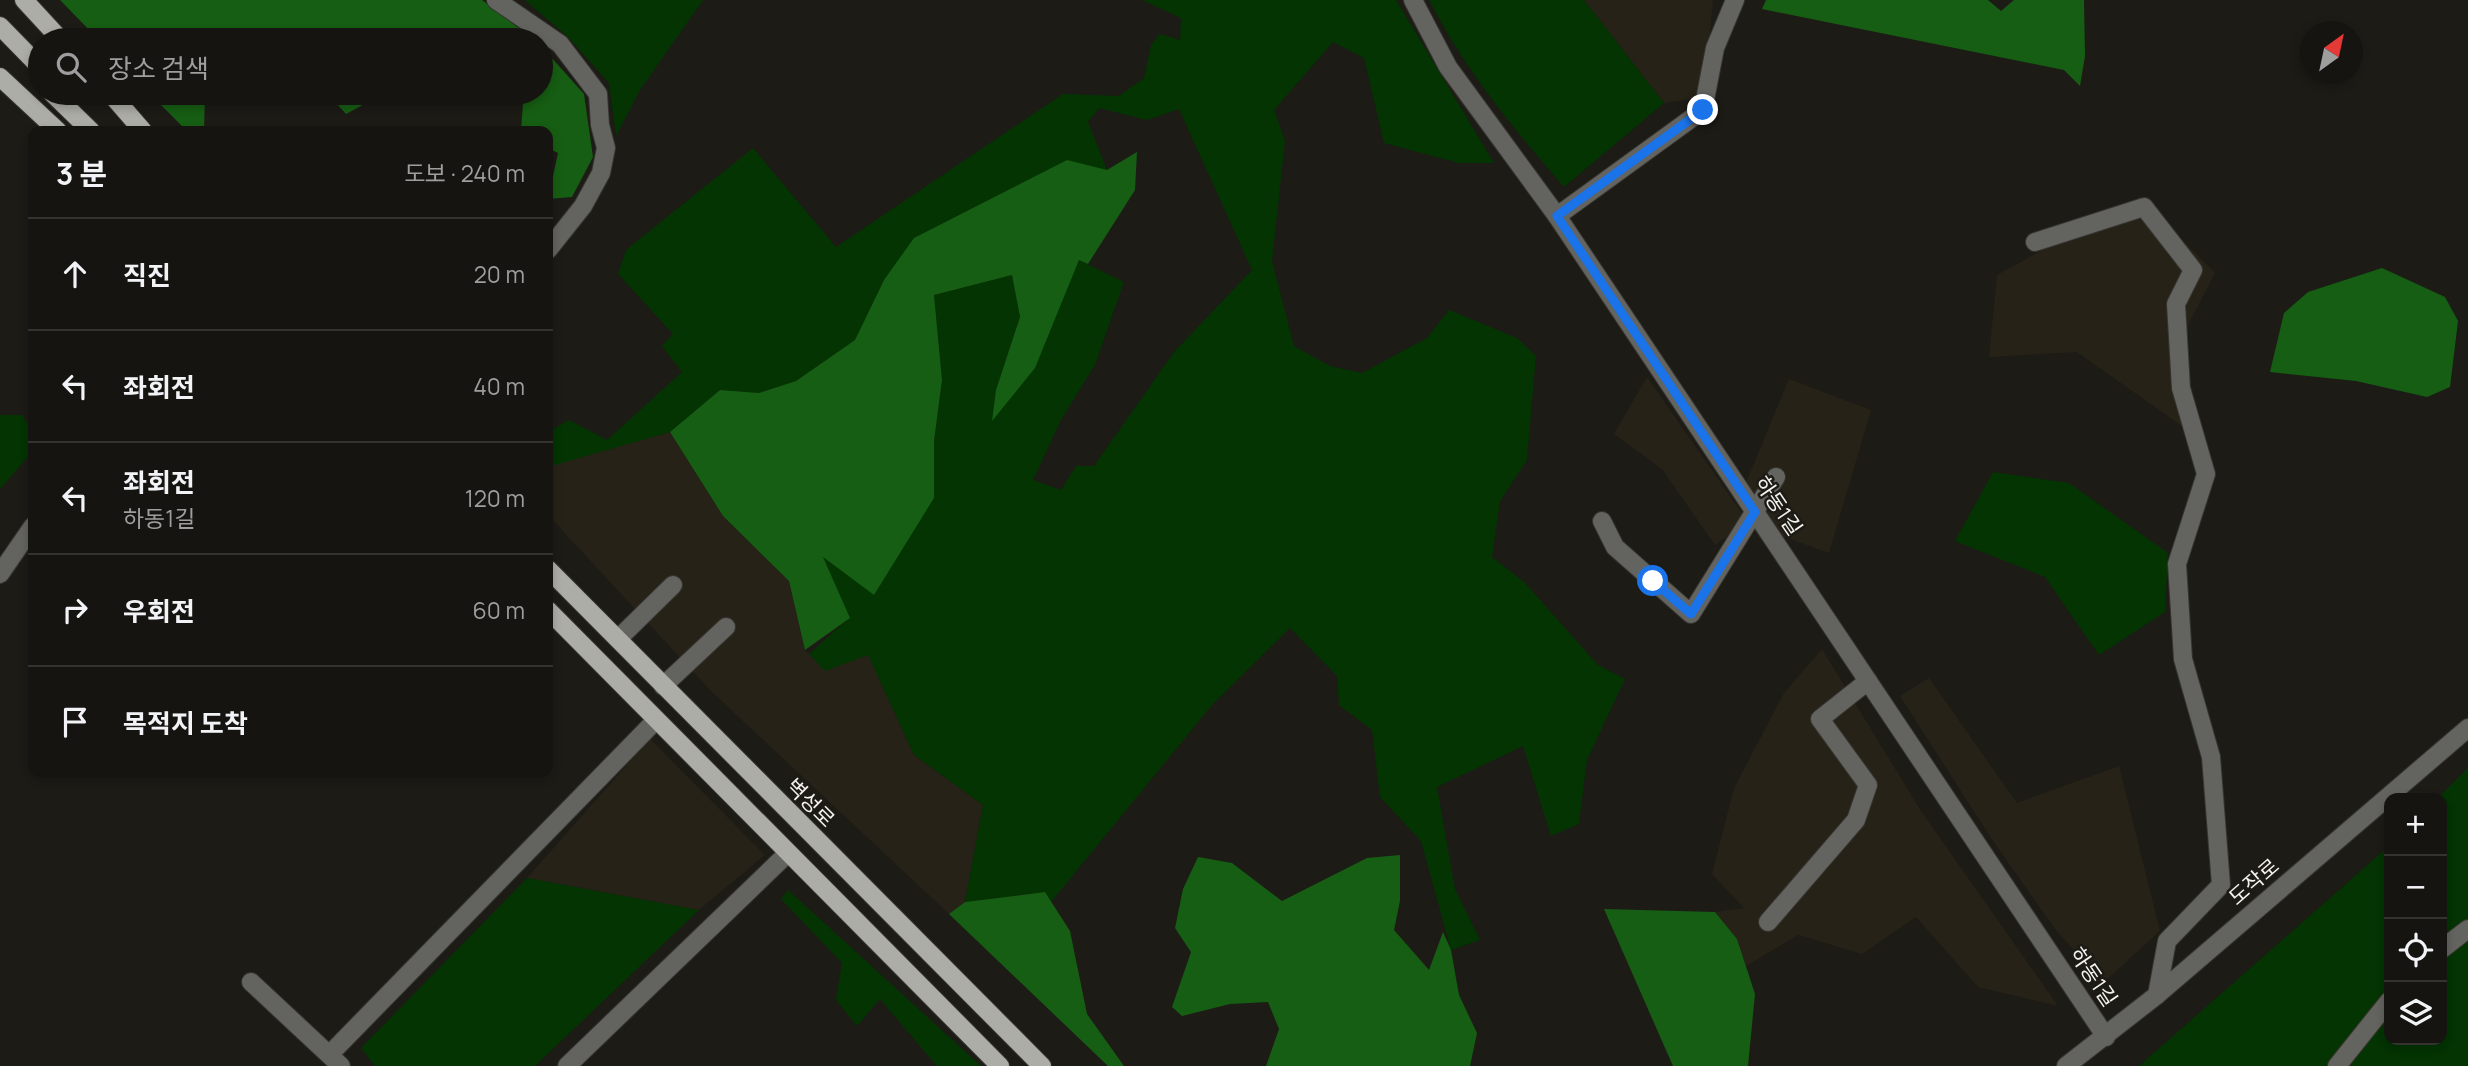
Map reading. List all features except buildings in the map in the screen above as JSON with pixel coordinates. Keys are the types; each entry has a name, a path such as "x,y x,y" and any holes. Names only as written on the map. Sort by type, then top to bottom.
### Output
{"main road":[{"path":"24,0 50,28"},
{"path":"0,26 28,55"},
{"path":"0,42 28,69"},
{"path":"0,77 28,103"},
{"path":"30,105 53,126"},
{"path":"64,105 86,126"},
{"path":"78,105 99,126"},
{"path":"120,105 139,126"},
{"name":"벽성로","path":"553,574 1042,1066"},
{"path":"553,615 1000,1066"}],"street":[{"path":"496,0 537,28"},
{"name":"하동1길","path":"1413,0 1448,67 1557,216 2106,1037"},
{"path":"1557,216 1703,110 1715,48 1735,0"},
{"path":"553,39 560,44 598,94 600,125 606,148 601,173 583,206 553,244"},
{"path":"2035,242 2144,207 2193,270 2176,304 2181,376 2206,474 2177,564 2183,659 2211,757 2221,885 2167,941 2157,995"},
{"path":"1602,521 1615,547 1691,614 1776,477"},
{"path":"0,574 28,533"},
{"path":"618,639 673,585"},
{"path":"663,686 726,627"},
{"path":"1769,922 1856,820 1868,785 1819,719 1868,681"},
{"path":"251,982 335,1060 656,720"},
{"name":"도작로","path":"2066,1066 2157,995 2468,729"},
{"path":"567,1066 788,853"},
{"path":"2447,945 2468,929"},
{"path":"2337,1066 2384,1007"}],"shaded area":[{"path":"1584,0 1713,0 1704,97 1664,103"},
{"path":"2140,197 2215,273 2188,325 2183,427 2077,352 1989,357 1997,275"},
{"path":"1647,377 1748,522 1715,545 1662,469 1614,434"},
{"path":"1789,379 1871,410 1829,553 1776,534 1745,485"},
{"path":"670,432 723,516 789,581 805,650 825,670 868,654 914,755 983,805 965,902 949,914 711,691 553,520 553,464"},
{"path":"1822,649 1921,811 2058,1006 1978,987 1916,917 1862,954 1798,935 1746,966 1737,939 1715,912 1744,908 1712,874 1734,788 1784,693"},
{"path":"1929,678 2017,803 2119,766 2160,931 2103,983 2055,929 1991,838 1900,696"},
{"path":"650,739 765,855 699,910 527,878"}],"green space":[{"path":"60,0 482,0 518,28 87,28"},
{"path":"525,0 703,0 640,90 616,136 609,83 568,37"},
{"path":"1142,0 1396,0 1494,163 1459,163 1384,143 1364,58 1333,42 1274,110 1285,141 1272,261 1294,346 1330,366 1362,373 1427,338 1449,310 1517,338 1536,356 1527,460 1500,501 1492,557 1525,583 1598,665 1625,679 1587,760 1579,824 1551,836 1523,746 1437,787 1455,889 1480,940 1451,950 1421,841 1380,797 1372,730 1339,705 1337,676 1290,628 1212,705 1051,902 1045,892 965,902 983,805 914,755 868,655 825,671 809,654 849,618 822,555 933,498 934,441 942,380 934,295 1012,275 1020,317 996,390 1059,302 1079,260 1124,282 1095,365 1062,418 1033,480 1061,490 1076,466 1094,466 1174,352 1252,270 1179,109 1147,120 1099,108 1088,122 1107,170 884,280 855,340 796,381 759,393 720,390 670,432 553,466 553,429 569,420 607,440 682,372 662,346 673,334 618,274 626,250 753,148 836,247 1063,94 1119,96 1144,78 1151,45 1160,34 1180,40 1181,18"},
{"path":"1429,0 1584,0 1664,103 1564,187 1474,74"},
{"path":"1766,0 1988,0 2001,11 2014,0 2084,0 2085,56 2080,86 2064,70 1762,9"},
{"path":"553,59 584,94 593,157 572,197 553,199 553,176 558,153 553,150 553,126 521,126 523,105 553,105"},
{"path":"161,105 205,105 204,126 182,126"},
{"path":"338,105 363,105 346,114"},
{"path":"1137,152 1135,190 1088,264 1079,260 1035,368 992,421 996,390 1020,317 1012,275 934,295 942,380 934,441 934,498 874,595 823,557 850,618 805,650 789,581 723,516 670,432 720,390 759,393 796,381 855,340 884,280 914,238 1067,160 1107,170"},
{"path":"2382,268 2445,297 2458,321 2450,387 2427,397 2356,381 2270,372 2284,313 2308,292"},
{"path":"0,415 22,415 28,424 28,457 0,489"},
{"path":"1993,472 2069,483 2168,553 2165,612 2099,655 2045,577 1955,541"},
{"path":"2468,768 2468,1066 2139,1066 2384,850 2384,1045 2447,1045 2447,793 2443,793"},
{"path":"1400,855 1400,901 1394,930 1429,970 1443,932 1451,950 1459,995 1477,1033 1470,1066 1266,1066 1279,1029 1268,1002 1230,1004 1182,1016 1172,1007 1191,952 1175,928 1183,889 1198,857 1232,863 1282,901 1367,858"},
{"path":"527,878 699,910 535,1066 375,1066 361,1048"},
{"path":"788,890 981,1066 937,1066 880,999 857,1026 836,1000 842,963 781,899"},
{"path":"1045,892 1070,931 1087,1014 1124,1066 1108,1066 949,914 965,902"},
{"path":"1604,909 1715,912 1737,939 1755,994 1748,1066 1673,1066"}],"route":[{"path":"1653,581 1691,614 1755,512 1557,216 1703,110"}]}
